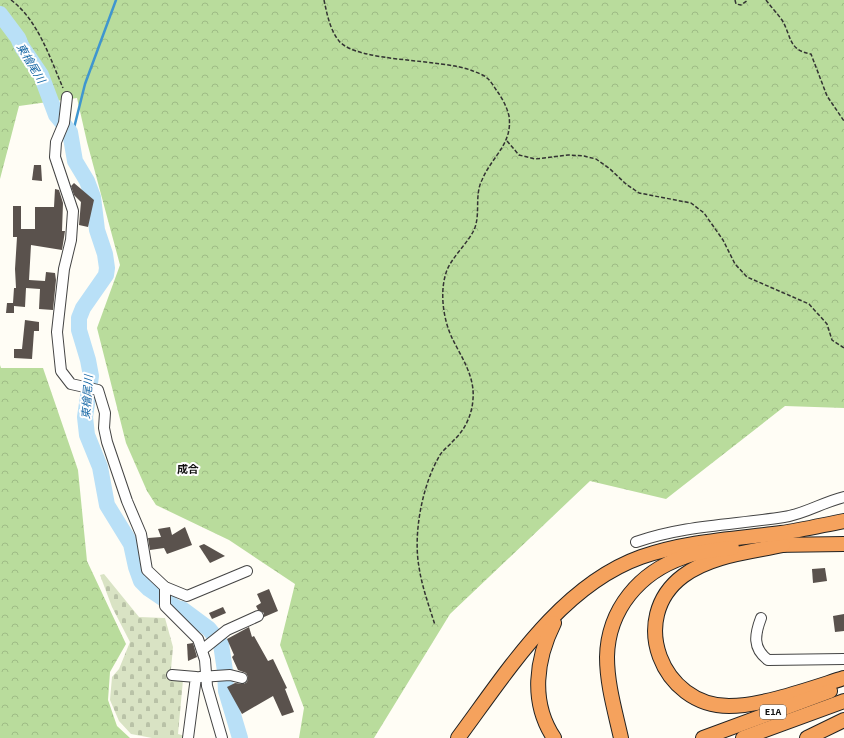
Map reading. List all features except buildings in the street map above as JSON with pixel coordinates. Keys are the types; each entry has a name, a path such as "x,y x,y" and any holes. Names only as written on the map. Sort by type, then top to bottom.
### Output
{"highway":[{"path":"458,738 532,639 560,611 586,589 610,572 640,557 708,541 782,533 844,521"},
{"path":"621,738 609,681 607,656 610,634 616,614 636,586 650,574 666,564 685,556 707,551 748,546 844,544"},
{"path":"783,545 723,558 700,566 683,576 671,587 662,601 656,618 654,634 660,661 669,675 685,691 705,702 729,706 769,699 844,678"},
{"path":"554,738 548,729 539,702 538,673 541,653 560,611"},
{"name":"E1A","path":"703,738 844,686"},
{"name":"E1A","path":"743,738 844,701"},
{"path":"807,738 844,720"}],"street":[{"path":"66,97 64,123 56,142 55,157 73,210 71,240 64,269 59,304 57,332 61,371 71,384 98,390 106,413 104,428 106,442 126,501 141,534 147,570 165,587 187,596 247,571"},
{"path":"636,542 663,533 784,517 800,513 844,496"},
{"path":"165,587 165,606 198,639 205,660 208,686 222,738"},
{"path":"202,650 226,630 258,616"},
{"path":"761,618 755,635 757,648 762,656 768,660 844,659"},
{"path":"172,675 196,677 230,675 242,678"},
{"path":"188,738 196,677"}],"path":[{"path":"11,0 23,10 45,45 66,97"},
{"path":"324,0 331,27 340,42 353,50 372,55 460,66 487,77 501,97 509,116 507,141 489,164 480,182 477,195 478,212 475,228 448,269 443,290 447,325 452,339 464,358 472,384 474,398 470,417 461,434 440,454 425,488 420,509 417,548 419,567 435,625"},
{"path":"735,0 736,4 741,5 748,0"},
{"path":"766,0 782,21 792,45 799,52 810,54 827,96 844,121"},
{"path":"507,141 519,154 535,159 568,155 584,156 596,159 639,193 691,203 704,213 723,240 735,264 747,277 809,304 827,324 832,340 844,348"}],"green space":[{"path":"0,0 844,0 844,408 785,406 666,499 590,481 450,614 374,738 299,738 304,708 280,645 295,584 229,540 156,505 147,491 126,443 97,328 120,265 87,142 77,98 19,106 0,179"},
{"path":"0,365 1,368 43,368 78,470 87,561 126,644 110,672 108,700 117,726 130,738 0,738"},
{"path":"104,574 139,617 165,618 173,647 170,680 183,680 178,734 185,736 185,738 152,738 131,734 119,721 110,700 112,677 119,669 130,642 112,607 100,575"}],"waterway":[{"path":"71,140 85,84 116,0"},
{"name":"東檜尾川","path":"0,14 18,38 22,47 41,75 56,115 70,132 75,161 87,181 93,197 97,230 105,254 107,268 106,275 83,308 79,318 79,330 91,376 85,417 87,435 100,467 107,505 131,544 141,581 149,589 177,608 182,609 209,629 221,644 226,691 240,738"}],"district":[{"name":"成合","path":"188,469"}]}
